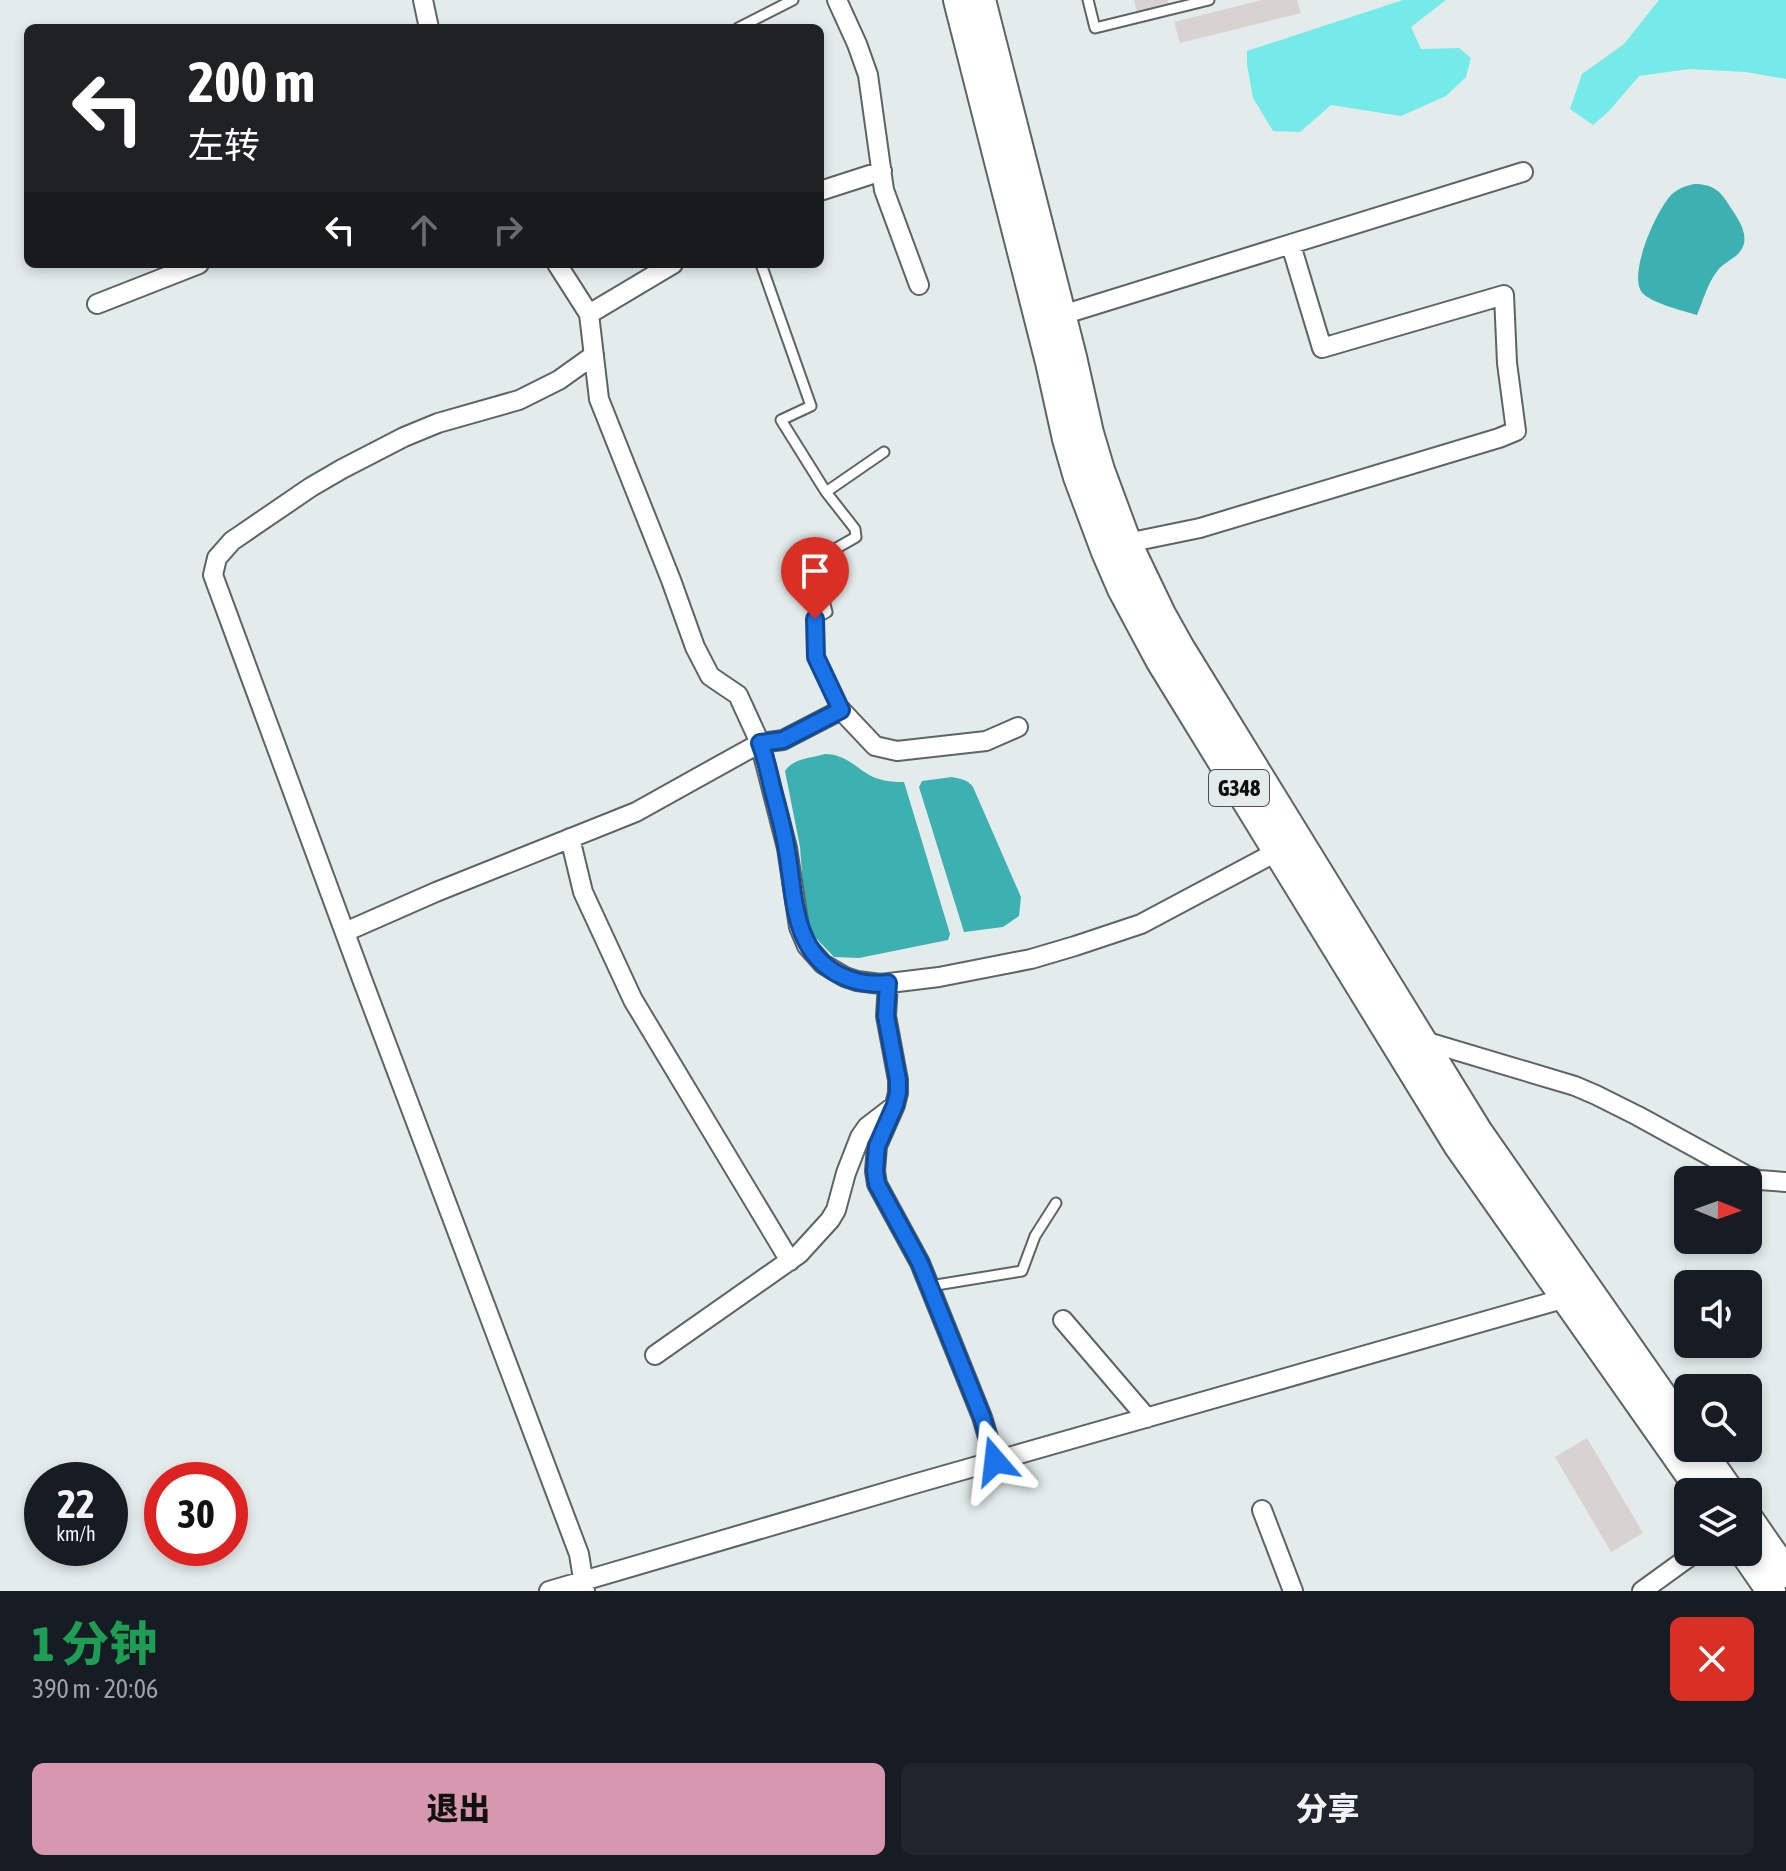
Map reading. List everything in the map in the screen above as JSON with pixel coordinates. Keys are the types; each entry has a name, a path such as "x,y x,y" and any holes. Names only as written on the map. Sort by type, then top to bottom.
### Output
{"highway":[{"name":"G348","path":"958,0 1067,439 1091,514 1140,625 1458,1145 1692,1478"},
{"name":"G348","path":"981,0 1089,433 1127,543 1161,614 1478,1132 1674,1413"},
{"path":"1762,1538 1786,1573"},
{"path":"1754,1566 1771,1591"}],"street":[{"path":"423,0 428,24"},
{"path":"837,0 868,75 884,190 919,285"},
{"path":"824,190 882,171"},
{"path":"1062,315 1523,172"},
{"path":"1127,543 1200,528 1516,431 1507,363 1504,295 1322,348 1291,245"},
{"path":"97,304 189,268"},
{"path":"560,268 589,314 599,399 695,647 710,676 738,695 760,743 787,848 799,927 807,946 823,964 845,977 869,983 939,977 985,969 1075,946 1141,924 1278,851"},
{"path":"589,314 666,268"},
{"path":"584,1586 579,1554 213,575 217,558 232,541 311,487 404,437 438,423 519,400 559,380 594,355"},
{"path":"345,932 636,812 760,743 783,740 841,710 875,746 897,751 986,741 1018,727"},
{"path":"570,838 583,892 633,1000 790,1261"},
{"path":"888,983 886,1016 898,1093 877,1146 877,1184 930,1286 982,1417 995,1461"},
{"path":"1421,1040 1575,1086 1638,1116 1749,1177 1786,1182"},
{"path":"655,1355 799,1254 836,1210 860,1137 895,1105"},
{"path":"549,1591 584,1586 995,1461 1566,1298"},
{"path":"1063,1320 1147,1418"},
{"path":"1262,1510 1293,1591"},
{"path":"1642,1591 1677,1566"}],"lane":[{"path":"746,24 793,0"},
{"path":"1088,0 1095,28 1209,0"},
{"path":"762,268 811,406 781,420 826,492 855,529 856,537 814,561 827,612 815,619 816,657 841,710"},
{"path":"826,492 884,452"},
{"path":"930,1286 1022,1271 1035,1236 1056,1203"}],"shaded area":[{"path":"1403,0 1446,0 1411,27 1421,49 1459,48 1471,58 1466,77 1446,96 1401,116 1331,105 1300,132 1273,131 1253,98 1247,51"},
{"path":"1659,0 1786,0 1786,79 1746,72 1689,69 1639,76 1593,125 1570,109 1582,74 1624,44"},
{"path":"1694,184 1706,185 1722,195 1740,223 1744,236 1742,249 1714,275 1697,315 1650,299 1641,291 1638,282 1646,241 1659,213 1672,194"},
{"path":"825,754 842,758 875,778 904,782 950,934 948,940 859,958 834,957 814,936 804,899 800,847 785,771 798,761"},
{"path":"952,777 966,781 973,787 1021,897 1019,916 1003,927 964,932 919,787 922,781"}],"building":[{"path":"1134,0 1168,0 1169,4 1137,12"},
{"path":"1262,0 1297,0 1301,13 1180,43 1174,22"},
{"path":"1587,1438 1643,1533 1611,1552 1555,1457"}],"route":[{"path":"815,619 816,657 841,710 783,740 760,743 787,848 799,927 814,955 834,972 857,981 888,983 886,1016 898,1093 877,1146 877,1184 920,1263 982,1417 995,1461"}]}
